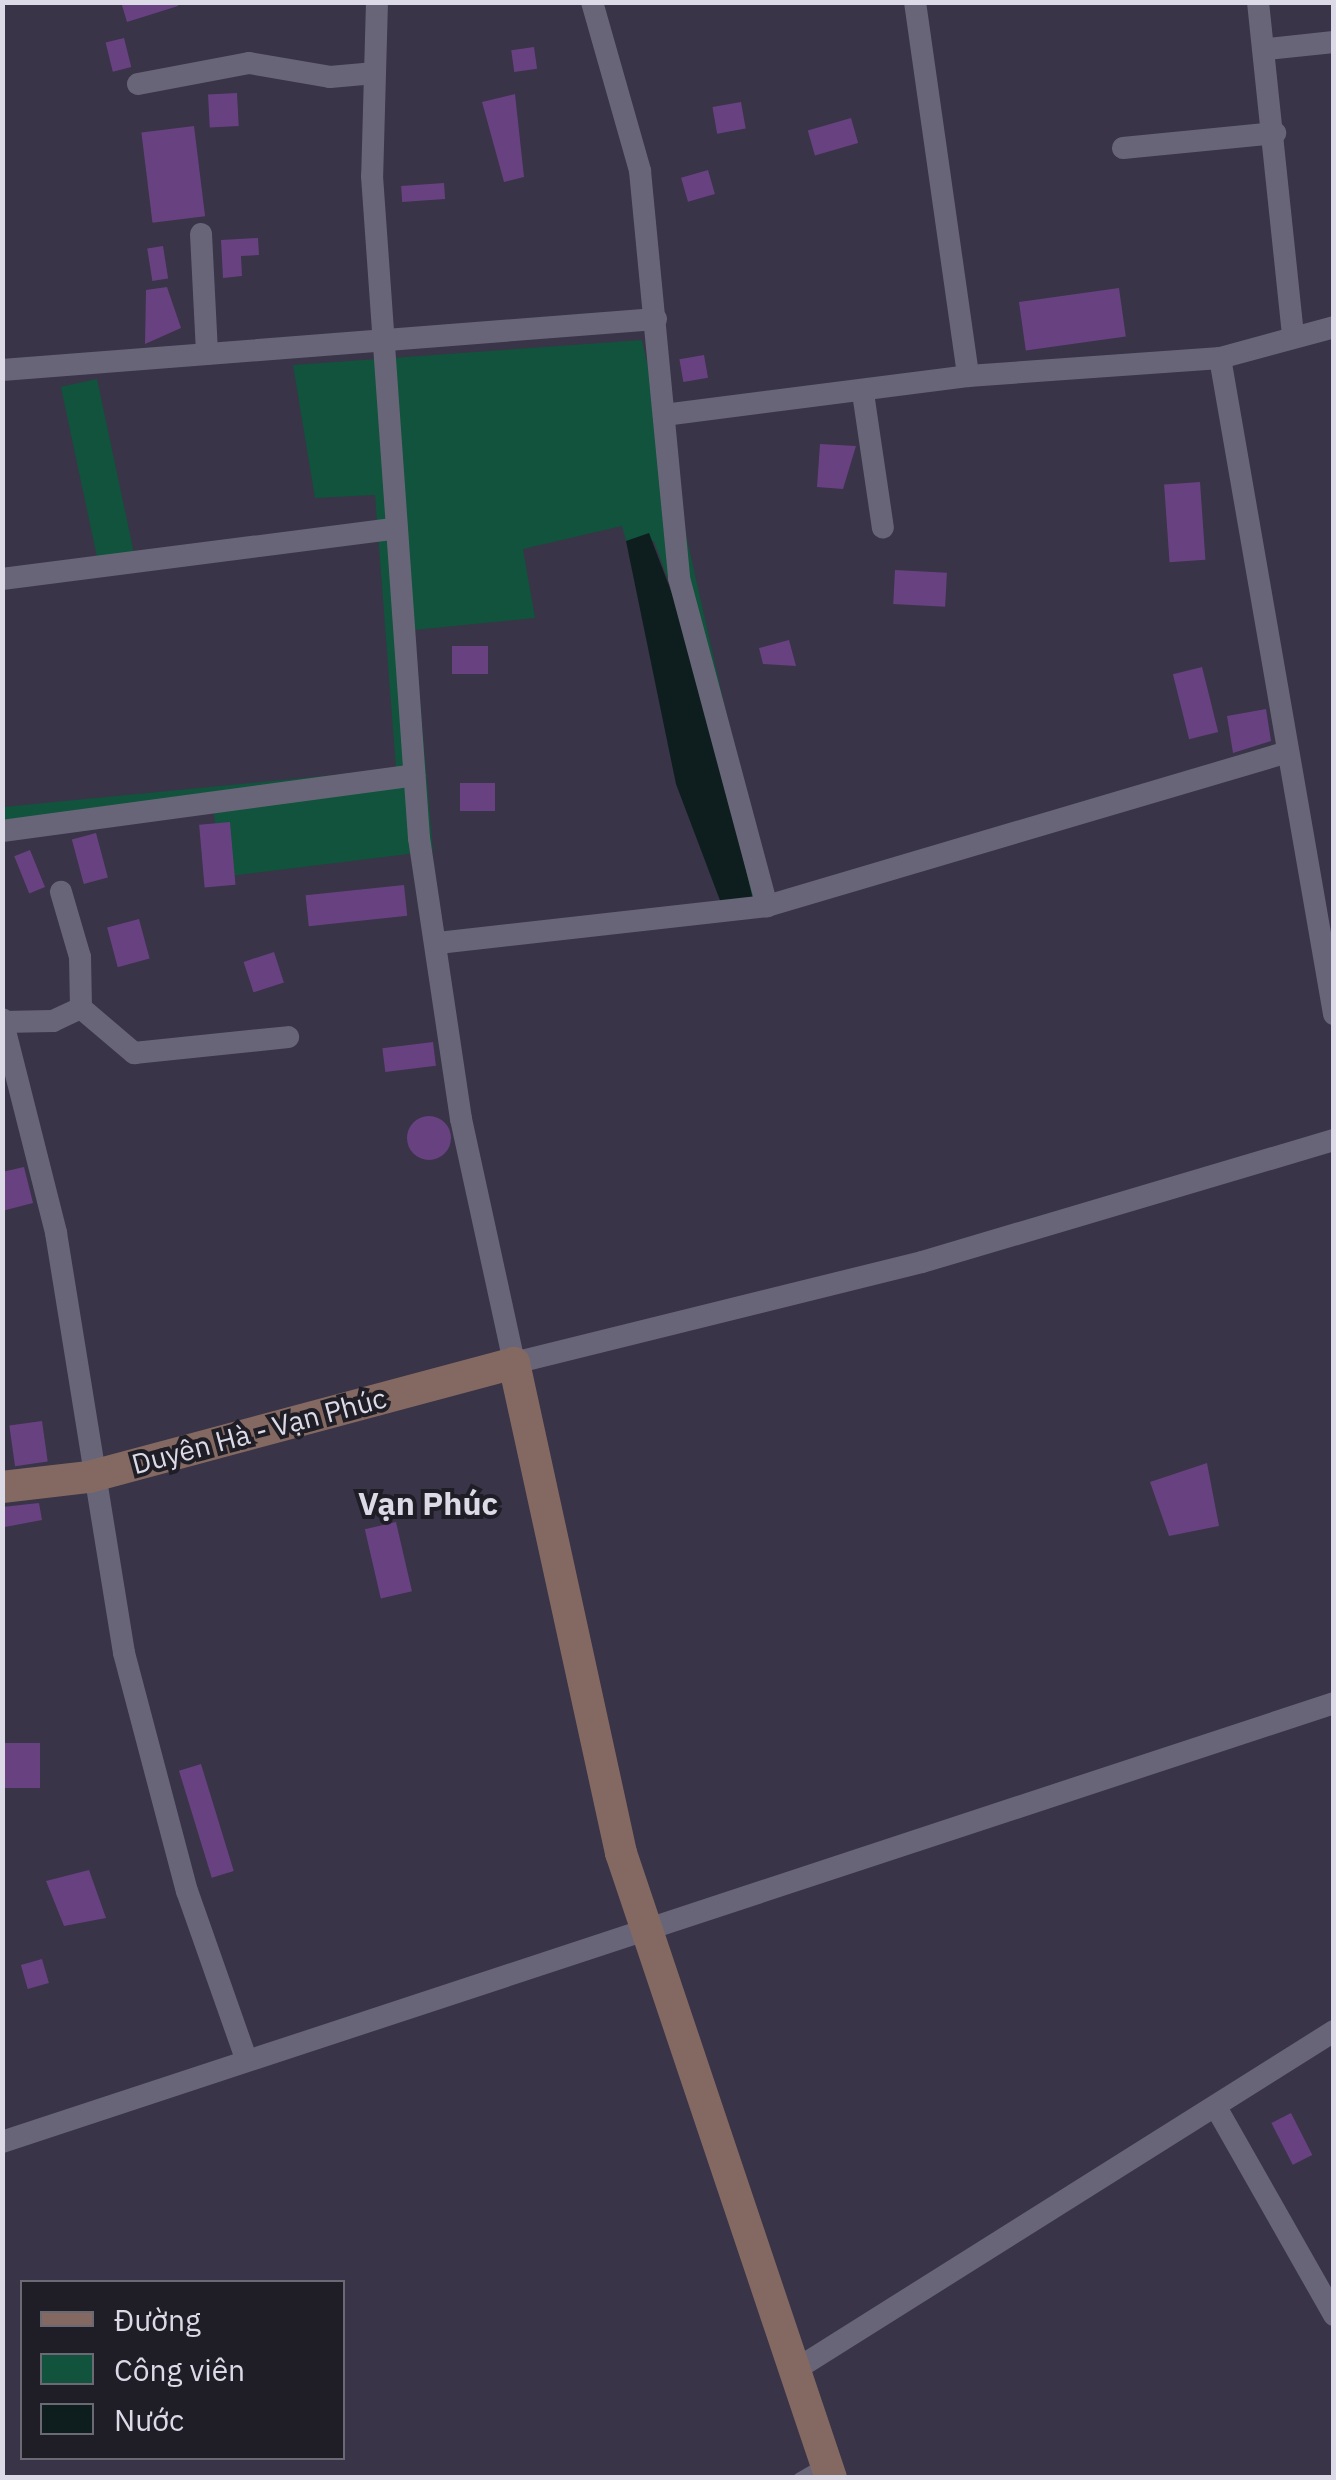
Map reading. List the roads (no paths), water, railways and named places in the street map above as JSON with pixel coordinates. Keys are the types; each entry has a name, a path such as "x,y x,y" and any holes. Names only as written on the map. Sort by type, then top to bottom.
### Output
{"street":[{"path":"377,2 372,176 389,340 391,529 414,776 461,1120 645,1929 795,2370 818,2472"},
{"path":"592,2 640,171 679,578 767,906"},
{"path":"915,2 968,376"},
{"path":"1258,2 1268,49 1293,334"},
{"path":"1268,49 1334,42"},
{"path":"138,84 249,63 330,76 375,73"},
{"path":"1123,148 1275,133"},
{"path":"201,234 207,354"},
{"path":"2,370 656,319"},
{"path":"664,415 863,393 968,376 1220,358 1293,334 1334,327"},
{"path":"1220,358 1334,1014"},
{"path":"863,393 883,528"},
{"path":"2,579 391,529"},
{"path":"438,943 767,906 1288,752"},
{"path":"2,831 414,776"},
{"path":"61,892 80,957 81,1008 134,1053 288,1037"},
{"path":"81,1008 52,1021 3,1021 56,1233 89,1477 182,1872 246,2060"},
{"path":"514,1363 922,1262 1334,1140"},
{"name":"Duyên Hà - Vạn Phúc","path":"2,1487 89,1477 514,1363"},
{"path":"2,2142 1334,1704"},
{"path":"795,2370 1217,2109 1334,2030"},
{"path":"1217,2109 1334,2315"}],"water":[{"path":"649,533 698,662 753,900 721,903 676,784 626,541"}],"district":[{"name":"Vạn Phúc","path":"428,1503"}]}
